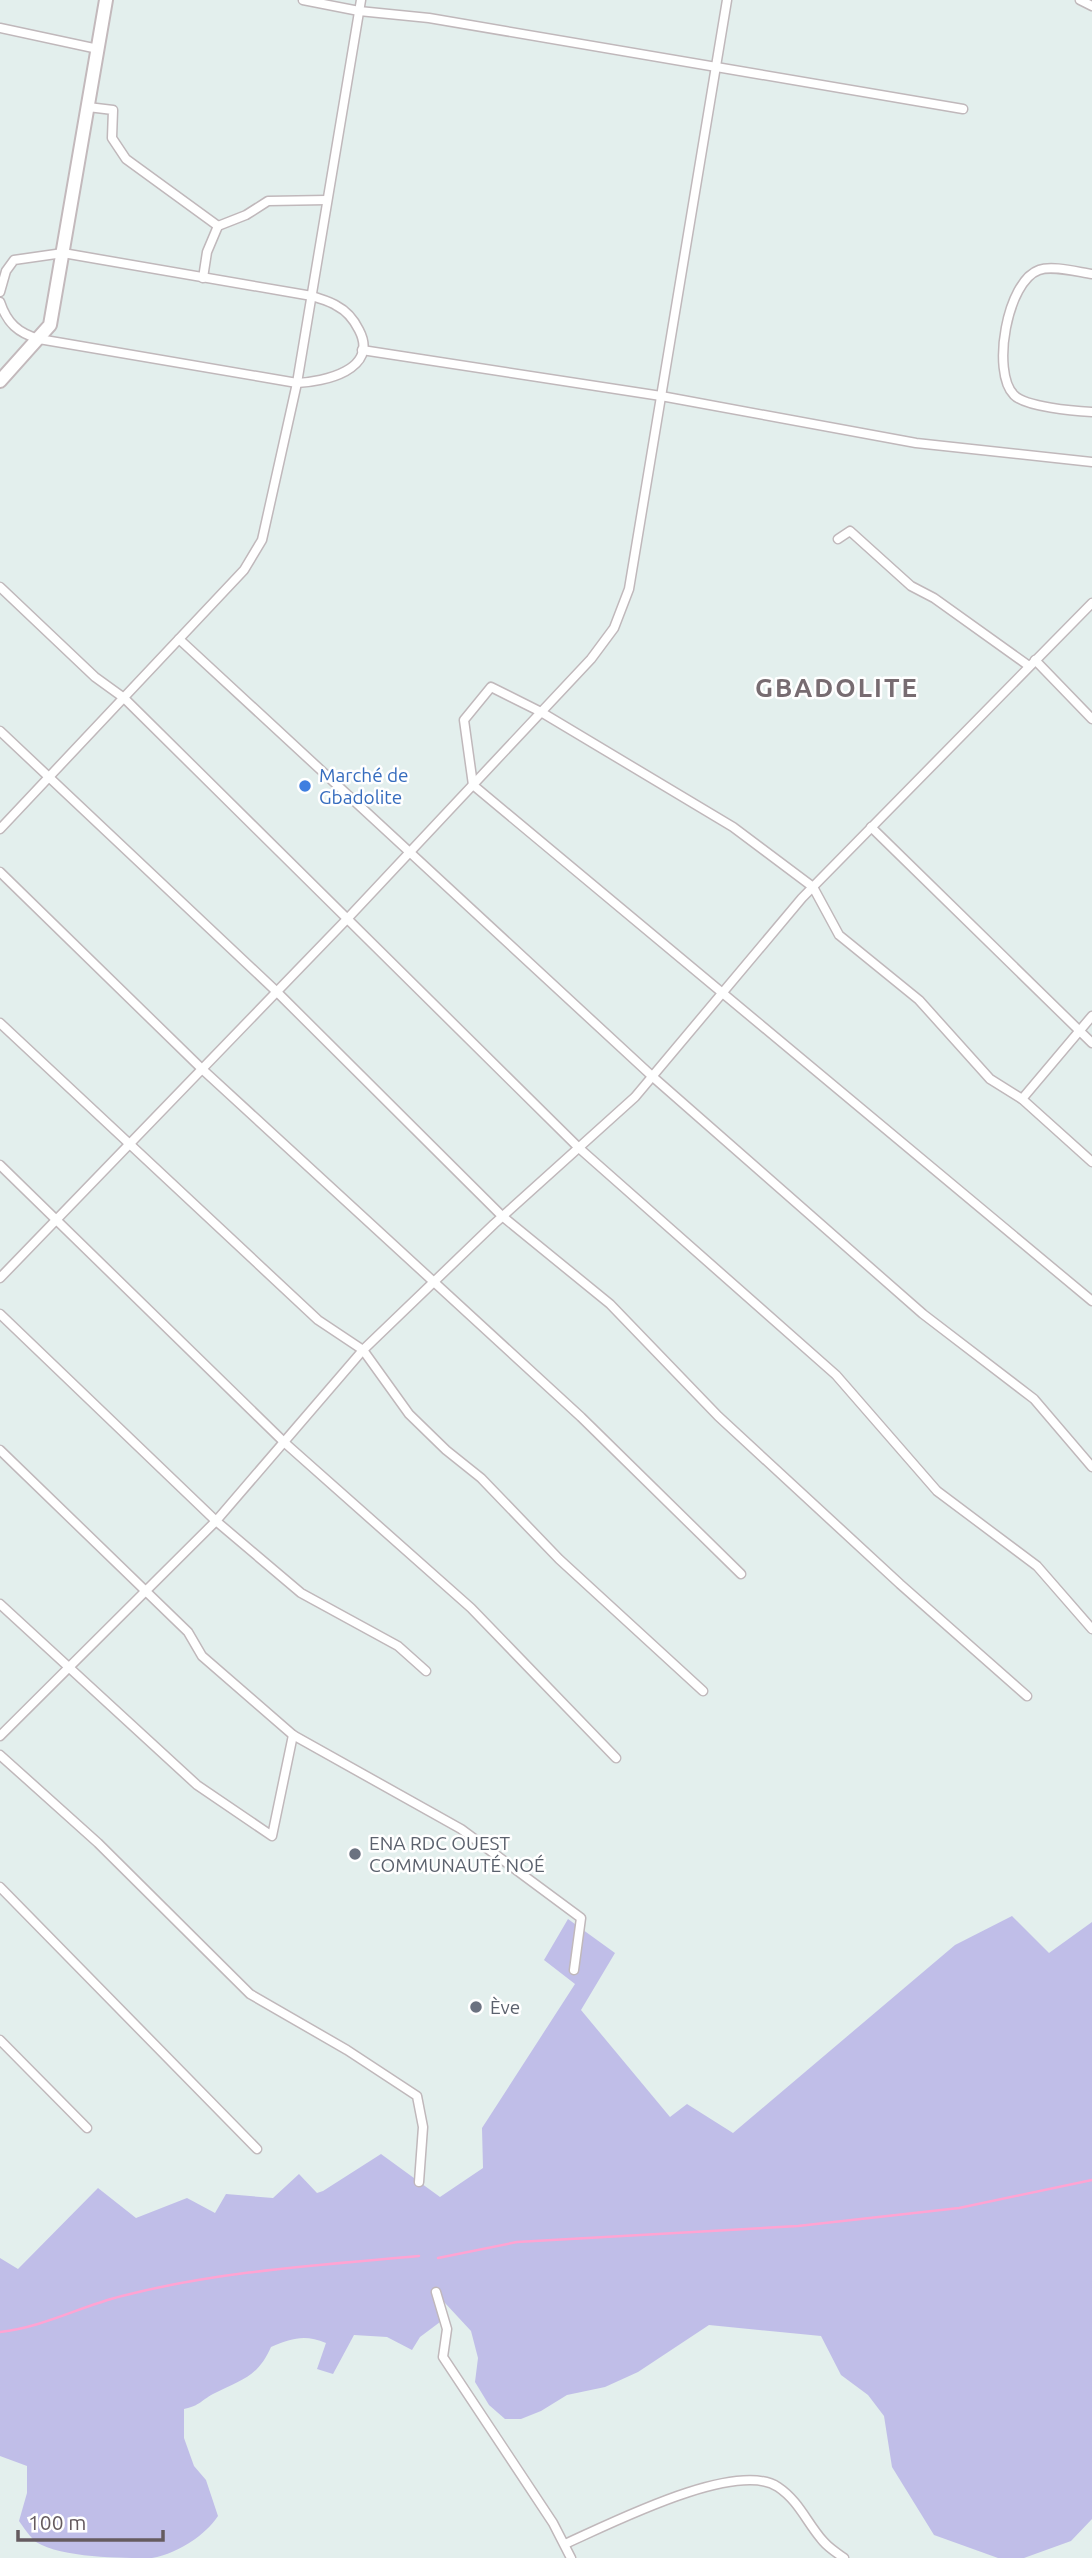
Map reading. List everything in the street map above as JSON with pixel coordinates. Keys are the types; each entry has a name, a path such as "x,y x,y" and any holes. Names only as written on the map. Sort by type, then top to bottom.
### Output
{"street":[{"path":"0,381 50,325 106,0"},
{"path":"303,0 359,11 429,18 963,109"},
{"path":"0,829 244,570 262,540 297,383 361,0"},
{"path":"0,1278 348,918 591,659 614,628 629,589 727,0"},
{"path":"1080,0 1092,6"},
{"path":"0,28 98,49"},
{"path":"88,107 113,110 112,138 126,159 218,226"},
{"path":"203,278 207,252 218,226 246,215 268,201 327,200"},
{"path":"0,292 6,271 14,260 63,253 312,296 338,306 354,319 362,335 362,350 358,361 347,371 324,382 297,383 39,340 21,334 5,316 0,302"},
{"path":"1092,274 1041,269 1030,275 1016,298 1004,340 1003,359 1005,380 1015,397 1026,402 1092,412"},
{"path":"362,350 661,396 916,443 1092,462"},
{"path":"838,540 850,531 911,586 934,598 1032,663 1092,719"},
{"path":"0,587 95,677 124,698 579,1148 836,1375 937,1491 1037,1566 1092,1629"},
{"path":"0,1736 216,1521 363,1350 502,1216 635,1097 813,887 1092,603"},
{"path":"180,639 653,1077 923,1314 1034,1399 1092,1467"},
{"path":"1092,1162 1022,1099 990,1079 919,1000 839,935 813,887 733,827 541,712 491,687 464,720 473,785 721,995 1092,1301"},
{"path":"0,731 277,992 502,1216 610,1304 728,1425 1027,1696"},
{"path":"871,827 1092,1043"},
{"path":"0,872 202,1069 581,1417 741,1574"},
{"path":"1022,1099 1092,1016"},
{"path":"0,1023 128,1146 318,1320 363,1350 409,1414 446,1450 481,1478 559,1559 703,1690"},
{"path":"0,1165 285,1443 471,1608 616,1758"},
{"path":"0,1314 216,1521 301,1593 398,1646 426,1671"},
{"path":"0,1450 188,1632 202,1656 293,1735 461,1829 581,1918 574,1970"},
{"path":"0,1604 197,1785 272,1836 293,1735"},
{"path":"0,1755 98,1843 250,1994 347,2050 417,2096 423,2127 419,2182"},
{"path":"0,1887 257,2149"},
{"path":"0,2040 87,2127"},
{"path":"436,2292 447,2329 443,2357 565,2544 571,2558"},
{"path":"565,2544 686,2492 762,2480 792,2498 824,2542 844,2558"}],"shaded area":[{"path":"1012,1916 1049,1953 1092,1922 1092,2519 1071,2541 1024,2558 998,2558 934,2535 892,2467 884,2416 868,2395 841,2375 821,2336 709,2325 638,2372 605,2387 567,2395 541,2411 521,2419 505,2419 489,2405 475,2382 478,2358 471,2331 432,2289 440,2322 420,2337 412,2350 387,2337 354,2335 333,2374 317,2369 326,2343 305,2338 292,2339 271,2347 260,2365 248,2376 184,2409 184,2438 194,2466 206,2480 218,2516 198,2537 180,2548 152,2558 76,2554 36,2542 19,2521 27,2493 27,2466 0,2456 0,2258 18,2269 98,2188 136,2218 187,2198 215,2213 226,2194 273,2198 299,2174 317,2193 323,2191 381,2154 440,2197 483,2168 482,2128 575,1984 544,1960 568,1919 615,1953 581,2010 670,2117 687,2104 733,2133 955,1945"}],"waterway":[{"path":"438,2258 517,2242 798,2226 959,2208 1092,2180"},
{"path":"0,2332 32,2326 107,2300 195,2280 419,2256"}],"place":[{"name":"Marché de Gbadolite","path":"305,786"},
{"name":"ENA RDC OUEST COMMUNAUTÉ NOÉ","path":"355,1854"},
{"name":"Ève","path":"476,2007"}],"district":[{"name":"GBADOLITE","path":"837,688"}]}
